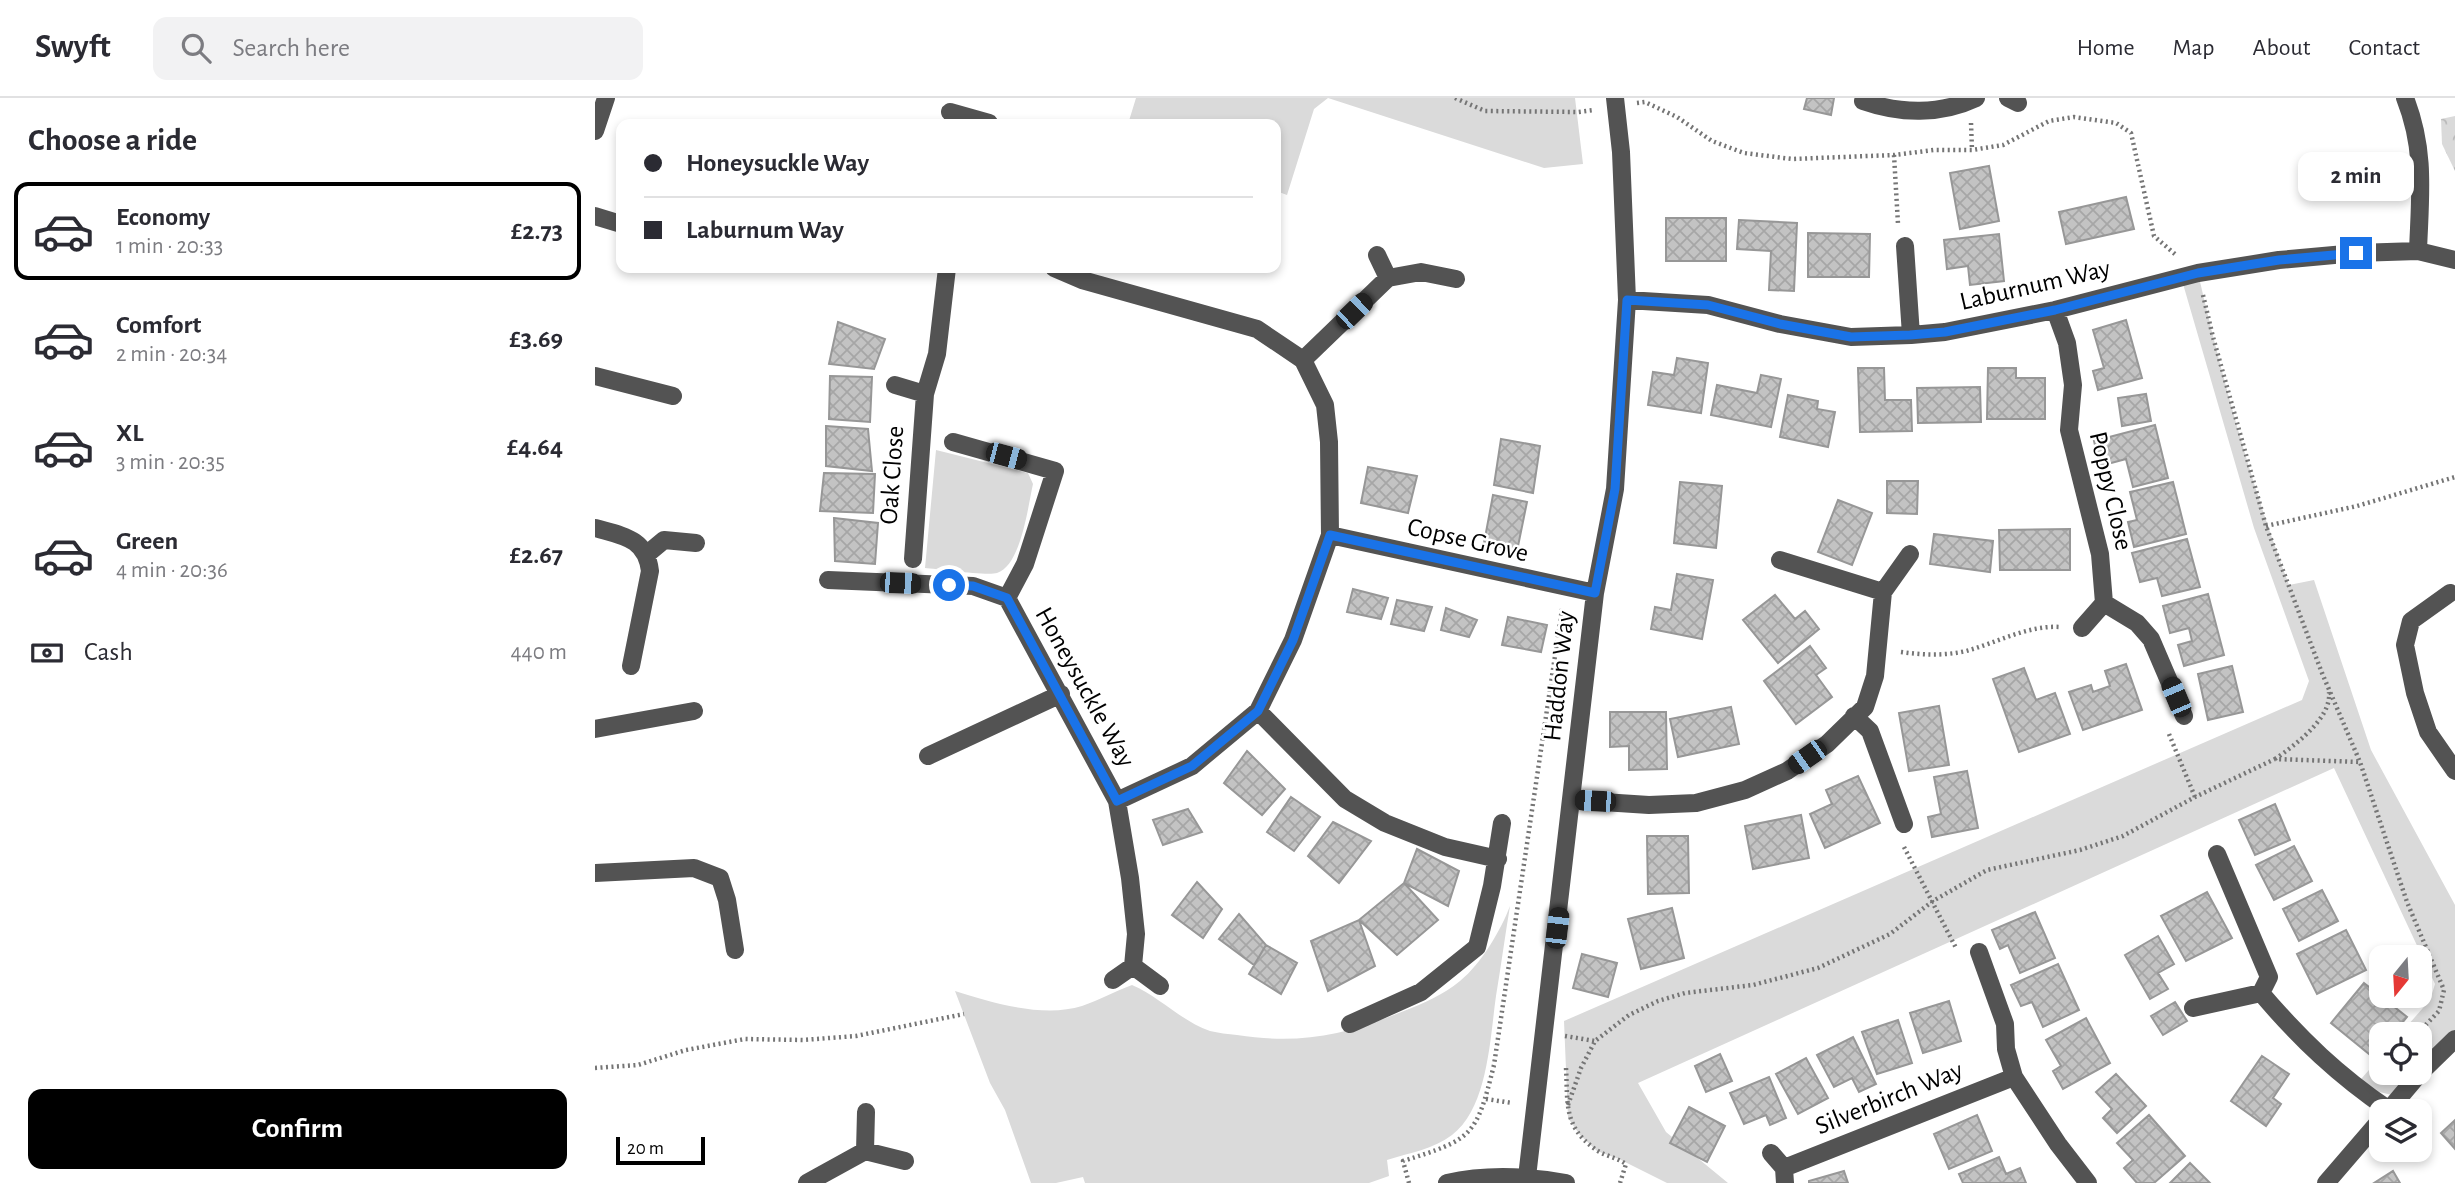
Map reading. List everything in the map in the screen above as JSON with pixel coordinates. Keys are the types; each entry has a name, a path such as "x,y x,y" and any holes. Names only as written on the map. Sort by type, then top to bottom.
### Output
{"street":[{"path":"595,131 606,98"},
{"path":"1863,101 1886,109 1933,111 1976,98"},
{"path":"2405,98 2414,120 2421,160 2418,251"},
{"name":"Haddon Way","path":"1527,1177 1595,593 1615,489 1627,300 1616,103"},
{"path":"951,111 974,119"},
{"path":"595,216 616,222"},
{"path":"1905,246 1910,335"},
{"name":"Laburnum Way","path":"1627,300 1708,305 1780,324 1851,337 1910,335 1945,332 2055,310 2198,273 2279,260 2418,251 2455,260"},
{"path":"1377,255 1388,278"},
{"path":"1303,360 1388,278 1422,272 1456,279"},
{"name":"Oak Close","path":"913,559 925,394 937,354 946,273"},
{"path":"1065,273 1081,280 1257,329 1303,360 1325,405 1329,442 1330,535"},
{"name":"Poppy Close","path":"2055,310 2067,343 2073,385 2069,430 2100,554 2103,603"},
{"path":"595,376 673,396"},
{"name":"Oak Close","path":"895,385 925,394"},
{"name":"Honeysuckle Way","path":"954,442 1055,471 1025,564 1007,598"},
{"path":"595,528 632,540 646,555 650,571 631,666"},
{"name":"Copse Grove","path":"1330,535 1595,593"},
{"name":"Honeysuckle Way","path":"1117,801 1192,766 1258,711 1293,640 1330,535"},
{"path":"646,555 664,540 697,543"},
{"path":"1572,800 1649,805 1696,803 1745,790 1787,771 1826,744 1865,707 1875,676 1883,592 1910,554"},
{"path":"1780,561 1883,592"},
{"name":"Honeysuckle Way","path":"828,580 973,586 1007,598 1117,801 1136,934 1133,966"},
{"path":"2450,593 2411,621 2405,645 2415,693 2428,732 2455,771"},
{"path":"2082,628 2103,603 2137,623 2151,639 2184,716"},
{"path":"928,756 1061,694"},
{"path":"595,729 694,711"},
{"path":"1258,711 1345,799 1385,823 1445,848 1497,859"},
{"path":"1854,716 1870,731 1903,832"},
{"path":"1350,1024 1421,992 1477,947 1492,886 1502,823"},
{"path":"2217,854 2265,985 2292,1029 2369,1099"},
{"path":"595,873 694,868 720,878 727,900 735,950"},
{"path":"1979,952 2005,1024 2006,1049 2014,1077 2058,1144 2088,1183"},
{"path":"1112,980 1133,966 1160,986"},
{"path":"2193,1009 2265,985"},
{"path":"2432,1061 2455,1039"},
{"name":"Silverbirch Way","path":"1770,1153 1784,1176 2014,1077"},
{"path":"2398,1099 2410,1085"},
{"path":"865,1151 866,1112"},
{"path":"2326,1183 2369,1133"},
{"path":"807,1183 865,1151 905,1161"},
{"path":"1447,1183 1527,1177 1566,1183"}],"path":[{"path":"1455,98 1485,111 1578,112 1616,103 1645,102 1677,117 1711,141 1744,153 1792,159 1972,150 2003,145 2049,121 2074,117 2116,123 2130,133 2154,236 2198,273 2213,337 2266,526 2330,696 2326,711 2305,736 2275,759 2195,797 2123,836 2080,850 1987,870 1933,901 1890,934 1818,968 1753,985 1685,993 1658,1001 1629,1015 1595,1041 1581,1068 1568,1105"},
{"path":"1894,155 1898,225 1905,246"},
{"path":"2266,526 2357,506 2455,477"},
{"path":"1877,648 1928,656 1964,651 2050,626 2082,628"},
{"path":"2322,673 2360,762 2407,902 2444,990 2439,1011 2428,1022"},
{"path":"2275,759 2360,762"},
{"path":"1903,832 1933,901"},
{"path":"595,1068 638,1065 686,1051 745,1040 856,1036 964,1014"},
{"path":"1564,1028 1565,1047"},
{"path":"1564,1036 1595,1041"},
{"path":"1565,1059 1569,1118 1580,1135 1597,1151 1626,1164 1620,1183"}],"green space":[{"path":"1136,98 1328,98 1314,109 1287,195 1281,193 1281,119 1130,119"},
{"path":"1328,98 1575,98 1583,164 1544,168"},
{"path":"2455,116 2455,171 2442,144 2441,119"},
{"path":"2198,273 2238,430 2289,585 2314,580 2371,750 2455,905 2455,1039 2432,1061 2432,1022 2411,1022 2423,1008 2433,1008 2433,945 2417,945 2334,768 1638,1083 1666,1132 1728,1183 1667,1183 1597,1151 1580,1135 1568,1118 1564,1021 2302,700 2309,681 2254,528 2181,277"},
{"path":"936,450 1028,473 1033,484 1018,548 1005,568 997,573 925,568"},
{"path":"1510,906 1489,1051 1473,1108 1464,1123 1452,1135 1429,1147 1387,1160 1389,1176 1369,1183 1085,1183 1083,1177 1056,1183 1031,1183 1005,1110 990,1083 955,991 1001,1004 1051,1010 1082,1006 1132,985 1199,1027 1210,1031 1281,1039 1322,1036 1382,1019 1426,1002 1454,986 1483,956"},
{"path":"2369,1070 2369,1085 2410,1085 2400,1097 2355,1086"}],"building":[{"path":"1807,98 1834,98 1831,115 1804,109"},
{"path":"1989,166 1999,221 1960,229 1950,173"},
{"path":"2126,197 2134,229 2066,244 2059,212"},
{"path":"1666,218 1726,218 1726,261 1666,261"},
{"path":"1739,220 1797,223 1794,291 1769,290 1771,251 1737,249"},
{"path":"1808,233 1870,234 1869,277 1808,277"},
{"path":"1999,234 2004,281 1970,285 1968,266 1947,269 1944,240"},
{"path":"2126,320 2142,378 2098,390 2093,371 2104,368 2093,330"},
{"path":"838,322 885,339 874,369 829,364"},
{"path":"1677,358 1708,363 1701,413 1648,405 1653,372 1674,375"},
{"path":"1858,368 1884,368 1885,400 1911,400 1912,431 1860,432"},
{"path":"1988,368 2016,368 2016,378 2045,378 2045,419 1987,419"},
{"path":"1761,375 1781,379 1771,427 1711,415 1717,385 1757,393"},
{"path":"830,376 872,377 870,422 829,419"},
{"path":"1980,387 1981,422 1918,423 1917,388"},
{"path":"2146,394 2151,421 2122,426 2118,398"},
{"path":"1788,395 1818,401 1817,409 1835,412 1828,447 1780,437"},
{"path":"2155,425 2168,478 2133,487 2126,459 2100,466 2094,441"},
{"path":"826,426 868,429 872,471 826,466"},
{"path":"1501,439 1540,446 1533,493 1494,485"},
{"path":"1368,467 1417,476 1408,513 1361,503"},
{"path":"824,473 875,474 873,513 820,511"},
{"path":"1887,481 1918,481 1917,514 1887,513"},
{"path":"1680,482 1722,486 1716,548 1674,543"},
{"path":"2173,482 2186,534 2134,547 2128,522 2137,520 2130,492"},
{"path":"1493,495 1527,502 1517,551 1484,543"},
{"path":"1838,500 1872,513 1852,565 1818,552"},
{"path":"834,518 878,523 875,564 835,561"},
{"path":"2070,529 2070,570 2000,570 1999,530"},
{"path":"1934,534 1993,541 1990,572 1930,564"},
{"path":"2187,539 2200,587 2162,596 2157,578 2140,582 2132,553"},
{"path":"1677,574 1713,580 1702,639 1651,629 1655,607 1671,610"},
{"path":"1353,589 1388,598 1381,619 1347,612"},
{"path":"2208,594 2224,655 2184,666 2178,645 2192,641 2189,628 2170,633 2163,606"},
{"path":"1775,595 1795,619 1805,611 1819,629 1778,663 1743,620"},
{"path":"1397,600 1432,607 1424,631 1391,624"},
{"path":"1446,608 1477,620 1469,637 1441,630"},
{"path":"1508,617 1547,625 1541,652 1502,645"},
{"path":"1810,646 1826,668 1816,675 1832,697 1796,724 1764,681"},
{"path":"2126,664 2142,710 2083,730 2069,692 2091,685 2093,692 2110,686 2105,671"},
{"path":"2232,666 2243,712 2208,720 2198,674"},
{"path":"2024,668 2036,700 2055,693 2070,734 2019,752 1993,679"},
{"path":"1939,706 1949,765 1909,771 1899,713"},
{"path":"1731,707 1739,744 1678,757 1670,719"},
{"path":"1610,712 1666,712 1667,769 1629,770 1629,746 1610,747"},
{"path":"1247,751 1285,789 1262,815 1224,783"},
{"path":"1967,771 1978,828 1932,837 1928,817 1941,814 1934,777"},
{"path":"1858,776 1880,823 1825,848 1810,814 1832,804 1826,790"},
{"path":"1291,797 1320,817 1294,851 1267,832"},
{"path":"2275,804 2290,840 2255,855 2239,820"},
{"path":"1188,809 1202,832 1163,845 1153,820"},
{"path":"1801,815 1809,858 1753,869 1745,826"},
{"path":"1333,822 1371,841 1339,883 1308,856"},
{"path":"1647,836 1688,836 1689,893 1648,894"},
{"path":"2294,846 2312,881 2274,900 2256,865"},
{"path":"1417,849 1459,871 1448,906 1404,883"},
{"path":"1197,882 1222,909 1203,938 1172,915"},
{"path":"1404,883 1438,920 1397,955 1359,920"},
{"path":"2322,890 2338,921 2299,941 2283,909"},
{"path":"2207,892 2232,938 2186,961 2161,916"},
{"path":"1672,908 1684,958 1641,969 1628,919"},
{"path":"2035,912 2055,958 2020,973 2008,945 2000,949 1992,930"},
{"path":"1239,914 1266,945 1254,965 1219,939"},
{"path":"1359,920 1375,966 1328,991 1311,941"},
{"path":"2346,930 2366,970 2317,994 2297,954"},
{"path":"2158,936 2174,964 2158,973 2168,989 2150,999 2125,955"},
{"path":"1266,945 1297,963 1281,994 1249,974"},
{"path":"1582,954 1617,963 1608,997 1573,988"},
{"path":"2058,964 2079,1010 2043,1027 2032,1002 2021,1006 2011,985"},
{"path":"2364,983 2369,987 2369,1008 2396,1008 2407,1017 2403,1022 2369,1022 2369,1054 2331,1023"},
{"path":"1949,1001 1961,1041 1923,1053 1910,1013"},
{"path":"2175,1002 2187,1021 2163,1035 2151,1016"},
{"path":"2086,1018 2110,1063 2063,1089 2053,1071 2061,1066 2046,1040"},
{"path":"1898,1020 1912,1063 1877,1074 1862,1032"},
{"path":"1853,1037 1876,1084 1859,1092 1852,1078 1834,1087 1817,1055"},
{"path":"1720,1054 1732,1081 1706,1092 1695,1066"},
{"path":"2262,1056 2289,1074 2273,1098 2281,1104 2266,1126 2231,1101"},
{"path":"1806,1058 1828,1098 1798,1114 1776,1074"},
{"path":"2116,1074 2146,1106 2117,1133 2103,1118 2112,1109 2096,1092"},
{"path":"1769,1077 1786,1118 1770,1125 1766,1115 1744,1124 1730,1093"},
{"path":"1689,1107 1725,1126 1707,1162 1670,1143"},
{"path":"1977,1115 1992,1151 1949,1169 1934,1134"},
{"path":"2149,1115 2185,1156 2154,1183 2137,1183 2124,1168 2133,1160 2117,1143"},
{"path":"2455,1120 2455,1149 2441,1133"},
{"path":"1999,1157 2006,1174 2020,1168 2026,1183 1963,1183 1959,1174"},
{"path":"2190,1163 2210,1183 2170,1183"},
{"path":"1844,1171 1848,1183 1809,1183 1809,1181"},
{"path":"2393,1171 2400,1183 2374,1183"}],"route":[{"path":"949,585 973,586 1007,598 1117,801 1192,766 1258,711 1293,640 1330,535 1566,589 1595,593 1615,489 1627,300 1708,305 1780,324 1851,337 1910,335 1945,332 2055,310 2198,273 2279,260 2356,253"}]}
